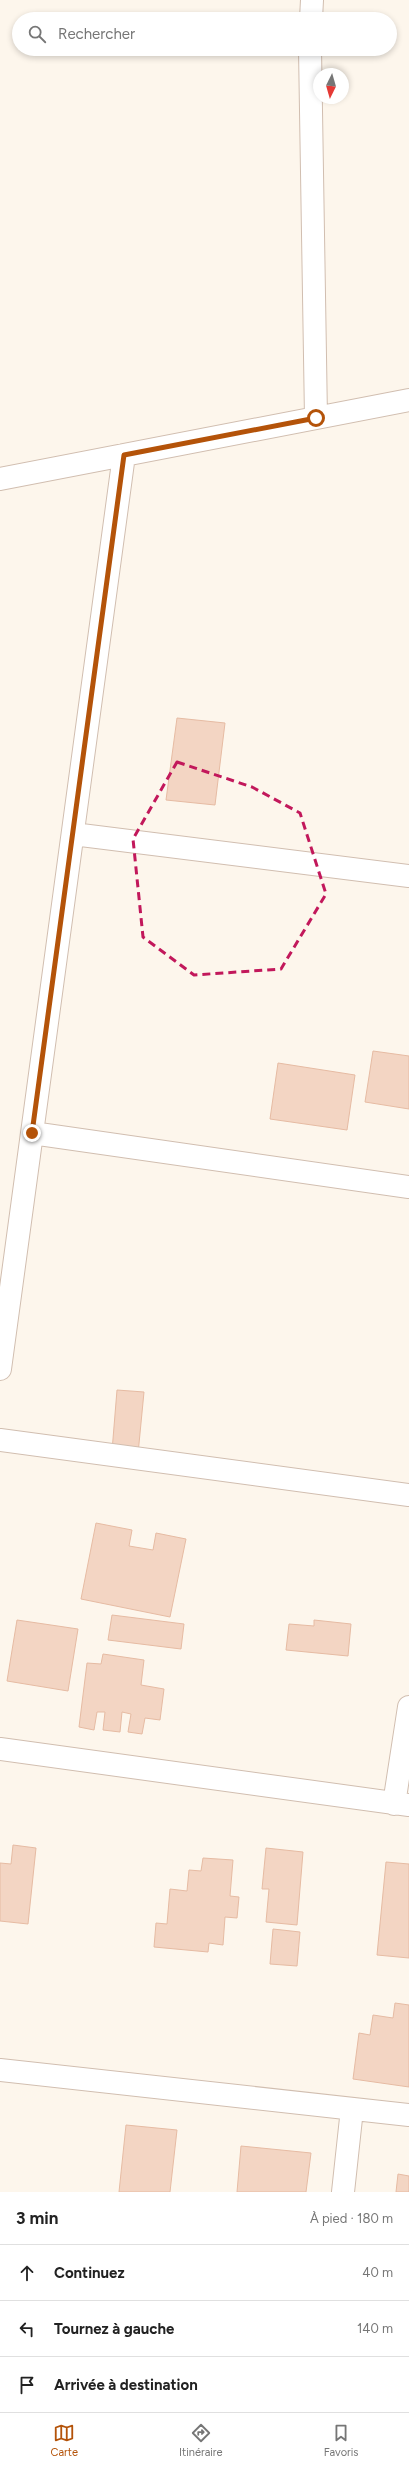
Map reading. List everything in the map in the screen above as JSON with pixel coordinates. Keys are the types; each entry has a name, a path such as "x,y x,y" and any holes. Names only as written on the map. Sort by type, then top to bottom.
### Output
{"street":[{"path":"311,12 312,0"},
{"path":"310,56 316,418"},
{"path":"0,479 409,400"},
{"path":"0,1369 124,455"},
{"path":"73,834 409,876"},
{"path":"32,1133 409,1187"},
{"path":"0,1440 409,1495"},
{"path":"0,1749 401,1805 409,1707"},
{"path":"0,2070 409,2115"},
{"path":"343,2192 352,2109"}],"highlighted area":[{"path":"177,762 252,787 300,813 326,894 281,969 194,975 143,937 133,839"}],"building":[{"path":"177,718 225,723 215,805 166,800"},
{"path":"373,1051 409,1056 409,1109 365,1102"},
{"path":"278,1063 355,1075 347,1130 270,1119"},
{"path":"117,1390 144,1392 138,1454 112,1451"},
{"path":"96,1523 132,1530 129,1546 153,1550 156,1533 186,1539 170,1617 81,1599"},
{"path":"112,1615 184,1624 181,1649 108,1640"},
{"path":"17,1620 78,1629 68,1691 7,1681"},
{"path":"314,1620 351,1624 348,1656 286,1650 289,1624 314,1626"},
{"path":"103,1654 144,1660 141,1685 164,1689 160,1720 145,1718 142,1734 128,1732 131,1714 122,1712 120,1732 103,1730 105,1712 97,1712 94,1730 79,1727 87,1663 101,1664"},
{"path":"13,1845 36,1848 28,1924 0,1921 0,1863 11,1864"},
{"path":"266,1848 303,1852 297,1925 266,1922 269,1889 262,1889"},
{"path":"203,1858 233,1860 230,1896 239,1897 237,1918 225,1917 223,1945 209,1943 208,1952 154,1947 156,1923 167,1924 170,1889 187,1891 189,1870 201,1871"},
{"path":"386,1862 409,1864 409,1958 377,1955"},
{"path":"273,1929 300,1932 297,1966 270,1964"},
{"path":"395,2003 409,2005 409,2087 353,2079 359,2033 370,2035 373,2015 393,2018"},
{"path":"126,2125 177,2130 170,2192 119,2192"},
{"path":"241,2146 311,2153 306,2192 237,2192"},
{"path":"398,2174 409,2176 409,2192 396,2192"}],"route":[{"path":"32,1133 124,455 316,418"}]}
